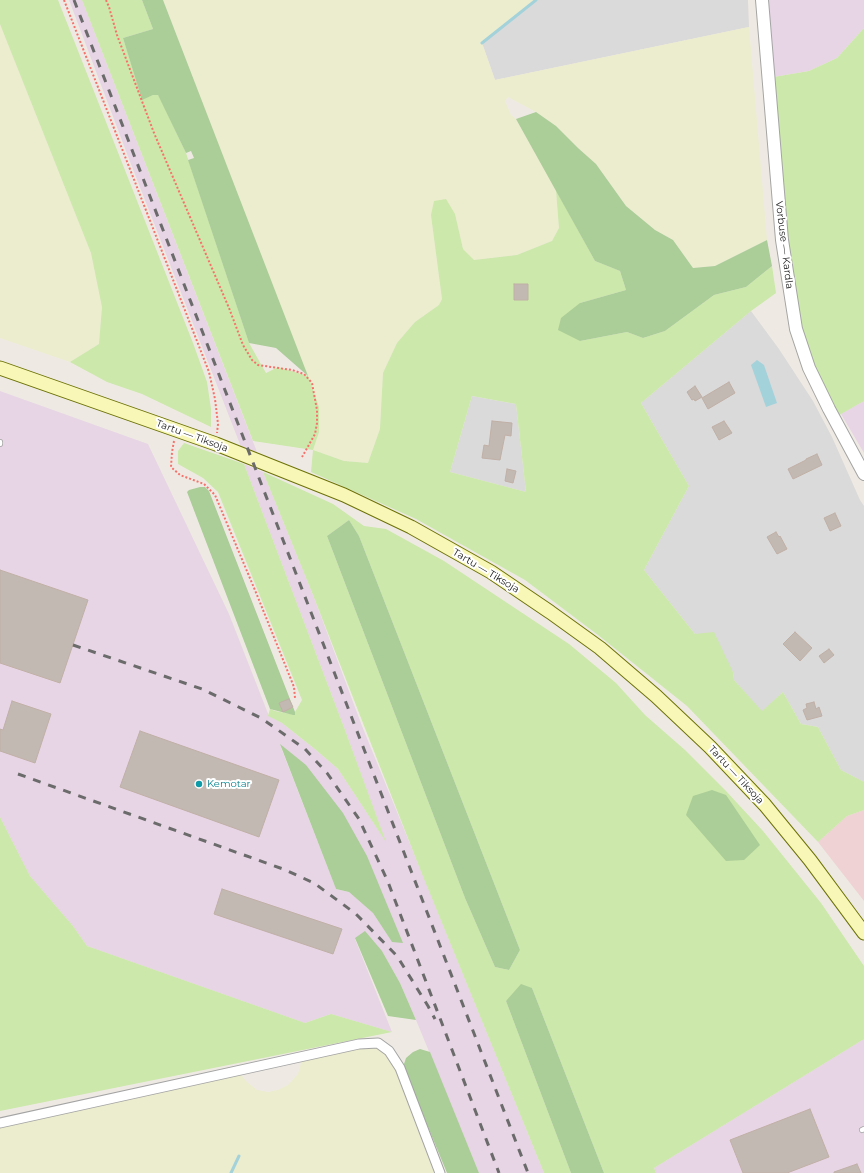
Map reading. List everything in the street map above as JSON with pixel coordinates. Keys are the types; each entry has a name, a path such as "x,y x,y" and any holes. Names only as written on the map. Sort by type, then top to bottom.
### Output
{"main road":[{"name":"Tartu — Tiksoja","path":"0,368 216,444 344,495 411,527 491,572 600,648 656,696 710,747 765,805 810,860 864,933"}],"street":[{"name":"Vorbuse — Kardla","path":"762,0 782,240 796,329 809,368 828,408 864,474"},
{"path":"0,1123 358,1044 378,1043 389,1051 400,1068 440,1173"}],"path":[{"path":"64,0 209,372 215,399 218,424 216,444"},
{"path":"106,0 116,35 154,133 226,301 243,345 252,360 258,366 292,370 304,374 312,383 317,410 317,423 315,434 302,457"},
{"path":"176,430 172,452 172,468 180,475 204,484 215,495 294,687 295,698"}],"shaded area":[{"path":"69,0 82,0 257,452 241,447"},
{"path":"536,0 748,0 749,27 495,80 482,43"},
{"path":"762,0 864,0 864,28 837,58 809,71 768,78"},
{"path":"751,311 779,349 813,401 832,437 864,506 864,782 841,770 818,727 801,724 783,692 762,712 734,680 733,672 695,634 644,570 689,486 641,403"},
{"path":"0,391 148,444 229,614 269,716 282,723 338,769 385,840 244,464 263,472 313,595 362,726 544,1173 479,1173 400,983 382,951 355,939 392,1032 331,1014 305,1023 87,946 73,926 30,876 0,817","holes":["280,745 392,942 373,913 349,892 336,889"]},
{"path":"472,396 516,404 526,492 450,472"},
{"path":"864,401 864,453 841,414"},
{"path":"864,810 864,901 818,842 847,816"},
{"path":"864,1039 864,1173 656,1173 654,1168"}],"green space":[{"path":"0,0 58,0 207,382 211,409 211,427 142,394 107,382 70,362 99,344 102,307 91,253 0,24"},
{"path":"82,0 142,0 153,29 123,38 142,99 153,95 158,95 186,153 249,343 266,373 278,367 308,376 319,407 319,432 313,450 253,441"},
{"path":"142,0 163,0 308,376 276,348 249,343 188,160 194,158 191,151 186,153 158,95 153,95 142,100 123,38 153,29"},
{"path":"163,0 536,0 482,43 495,80 749,27 767,240 715,266 693,268 673,240 655,230 626,206 596,164 556,126 536,112 508,97 505,101 511,115 516,119 556,190 559,228 552,241 517,255 473,260 463,249 455,214 431,215 442,299 439,305 415,322 397,343 383,373 380,429 368,463 344,461 313,450 319,432 319,407"},
{"path":"0,24 91,253 102,307 99,344 70,362 0,338"},
{"path":"864,28 864,401 834,418 796,329 768,78 809,71 837,58"},
{"path":"536,112 556,126 596,164 626,206 655,230 673,240 693,268 715,266 767,240 772,266 746,287 714,295 665,331 643,338 627,332 580,341 558,330 561,318 580,303 626,290 620,271 595,261 516,119"},
{"path":"556,190 595,261 620,271 626,290 580,303 580,341 627,332 643,338 665,331 714,295 746,287 772,266 776,293 751,311 641,403 689,486 644,570 695,634 714,632 733,672 734,680 762,711 783,692 801,724 818,727 841,770 864,782 864,810 847,816 818,842 687,706 598,635 525,580 416,519 311,472 313,450 344,461 368,463 380,429 383,373 397,343 415,322 439,305 442,299 431,215 434,201 446,199 455,214 463,249 474,260 517,255 552,241 559,228","holes":["472,396 516,404 526,492 450,472"]},
{"path":"184,443 244,464 386,842 338,769 282,723 268,716 270,709 295,715 295,712 302,700 218,492 203,478 178,464 178,451"},
{"path":"263,472 333,504 364,526 386,529 444,561 569,644 616,683 645,715 685,750 726,791 763,831 821,903 864,966 864,1039 654,1168 656,1173 604,1173 532,988 506,1001 571,1173 544,1173 420,869 313,595","holes":["349,520 359,536 520,950 509,970 495,967 465,898 327,536"]},
{"path":"200,487 205,487 209,491 295,715 270,709 187,492"},
{"path":"349,520 359,536 520,950 509,970 495,967 465,898 327,536"},
{"path":"280,744 306,765 343,813 367,856 403,943 392,942 373,913 349,892 336,889"},
{"path":"712,790 726,795 760,845 744,860 726,861 686,815 693,796"},
{"path":"0,817 30,876 73,926 87,946 305,1023 331,1014 392,1032 0,1111"},
{"path":"365,931 382,951 400,983 416,1020 388,1016 355,938"},
{"path":"521,984 532,988 604,1173 571,1173 506,1001"},
{"path":"378,1043 389,1051 443,1173 0,1173 0,1123 238,1071 247,1082 257,1090 268,1092 278,1090 288,1085 298,1074 303,1056"},
{"path":"420,1049 430,1052 479,1173 447,1173 405,1071 404,1064 406,1058 413,1052"}],"water":[{"path":"757,360 764,365 777,403 766,407 751,365"}],"building":[{"path":"514,284 528,284 528,300 514,300"},
{"path":"729,382 735,393 708,409 702,398"},
{"path":"695,386 702,397 695,401 694,399 692,400 687,392"},
{"path":"492,421 512,423 511,436 505,435 500,460 482,458 484,445 489,446"},
{"path":"724,421 732,433 719,440 712,427"},
{"path":"817,454 822,465 793,479 788,469"},
{"path":"507,469 516,471 513,483 505,481"},
{"path":"835,513 841,526 830,531 824,518"},
{"path":"776,532 787,549 777,554 767,537"},
{"path":"0,570 88,600 60,683 0,663"},
{"path":"795,632 812,648 800,661 783,644"},
{"path":"829,649 834,655 824,663 819,656"},
{"path":"289,699 293,707 283,712 279,703"},
{"path":"12,701 51,714 35,763 0,751 0,729 3,730"},
{"path":"814,702 816,709 819,707 822,716 807,720 803,710 807,708 806,704"},
{"name":"Kemotar","path":"140,731 279,780 259,837 120,787"},
{"path":"222,889 342,929 333,954 214,914"},
{"path":"810,1109 829,1157 787,1173 743,1173 730,1140"},
{"path":"857,1164 861,1173 834,1173 834,1172"}],"waterway":[{"path":"482,43 536,0"},
{"path":"231,1173 239,1156"}],"railway":[{"path":"74,0 528,1173"},
{"path":"73,645 202,689 261,718 305,749 327,773 359,819 388,882 499,1173"},
{"path":"18,774 283,869 314,883 356,914 397,956 435,1019"}],"place":[{"name":"Kemotar","path":"199,784"}]}
